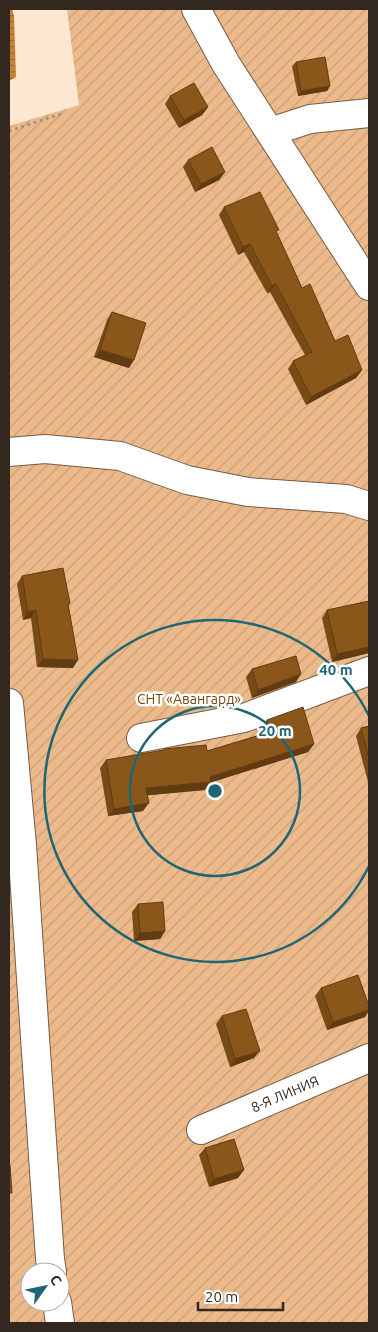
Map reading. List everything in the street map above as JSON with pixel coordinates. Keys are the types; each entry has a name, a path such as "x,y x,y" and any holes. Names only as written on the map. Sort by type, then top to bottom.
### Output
{"street":[{"path":"196,9 226,64 369,286"},
{"path":"270,132 310,120 369,113"},
{"path":"9,452 45,449 120,456 196,482 248,492 346,499 369,506"},
{"path":"141,738 244,718 369,672"},
{"path":"9,703 22,845 50,1262"},
{"name":"8-Я ЛИНИЯ","path":"201,1130 369,1058"}],"path":[{"path":"9,131 61,114"}],"green space":[{"name":"СНТ «Авангард»","path":"67,9 369,9 369,1323 9,1323 9,126 79,105"}],"shaded area":[{"path":"9,9 12,9 14,16 16,77 9,81"}],"building":[{"path":"325,57 330,86 301,91 296,62"},
{"path":"194,83 208,107 184,120 170,96"},
{"path":"212,147 225,172 201,184 188,160"},
{"path":"260,192 279,230 276,231 302,288 310,284 335,341 348,335 362,370 311,397 293,361 312,352 276,284 272,286 250,244 243,247 224,207"},
{"path":"112,312 146,323 134,360 100,350"},
{"path":"63,568 78,660 43,659 36,610 28,612 22,576"},
{"path":"369,601 369,647 337,654 327,610"},
{"path":"296,656 301,674 258,690 252,669"},
{"path":"303,707 314,744 210,777 210,782 146,788 149,803 114,809 106,760 164,749 206,745 207,751 270,732 267,720"},
{"path":"369,726 369,759 361,728"},
{"path":"163,902 165,931 140,933 138,904"},
{"path":"358,975 369,1010 333,1022 321,988"},
{"path":"246,1009 260,1051 235,1059 222,1016"},
{"path":"234,1139 244,1170 214,1179 205,1148"},
{"path":"10,1165 12,1193 9,1193"}]}
